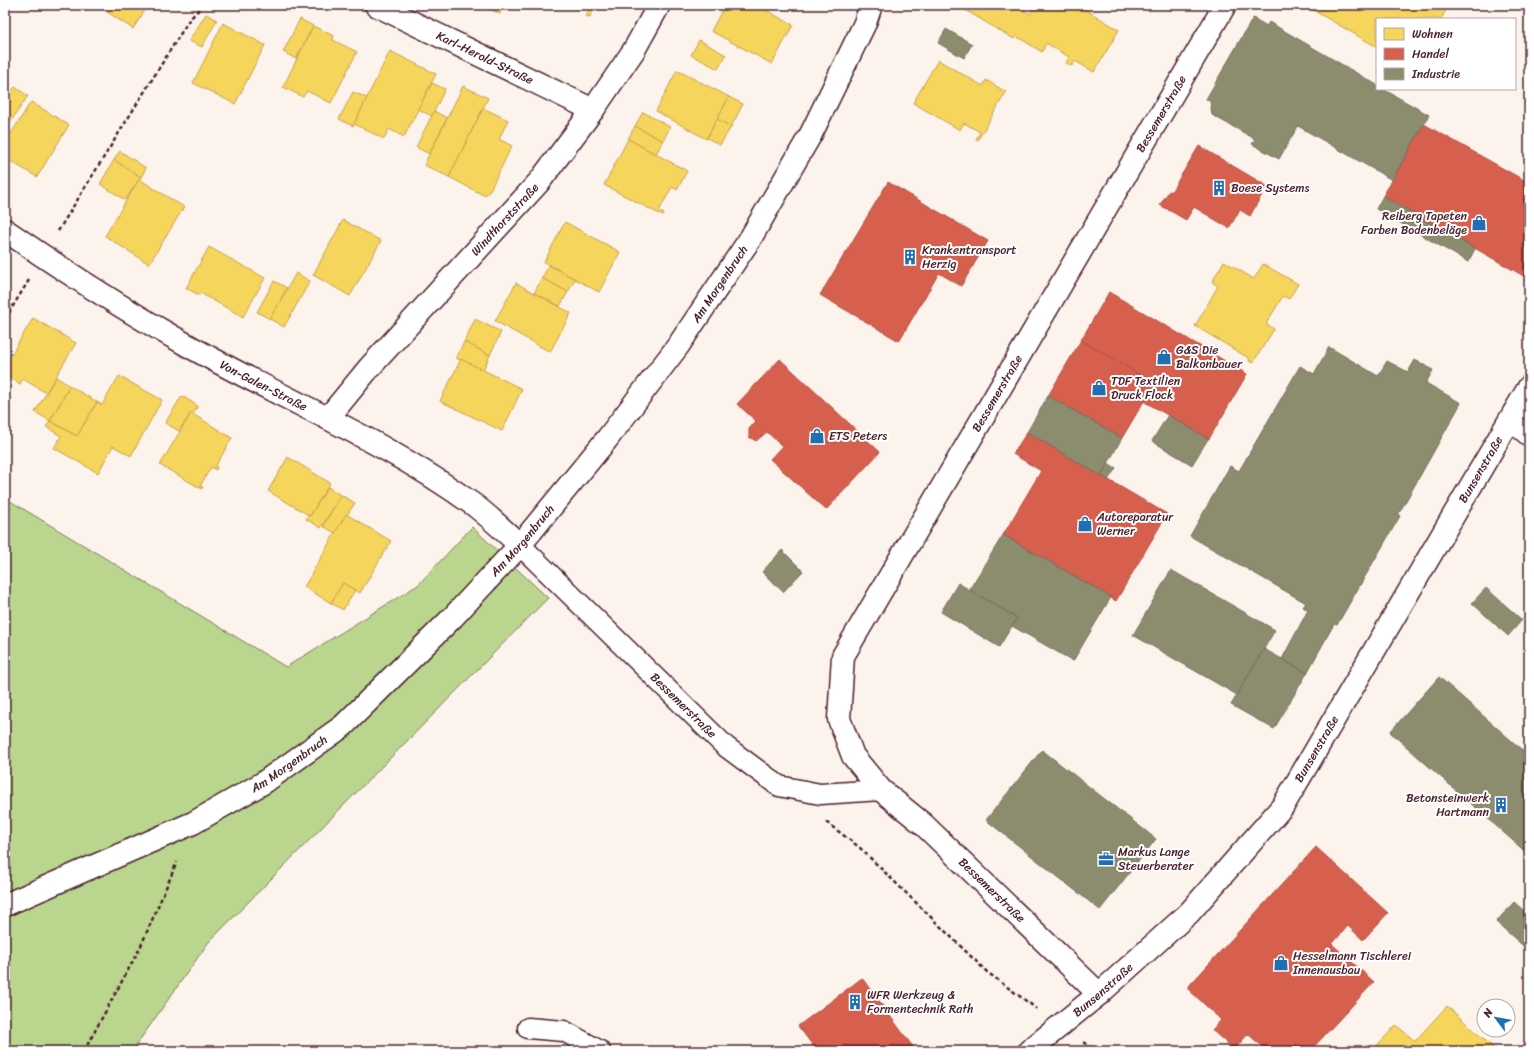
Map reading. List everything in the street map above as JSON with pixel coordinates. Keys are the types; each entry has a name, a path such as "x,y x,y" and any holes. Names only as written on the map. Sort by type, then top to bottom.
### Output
{"street":[{"name":"Karl-Herold-Straße","path":"376,5 593,110"},
{"name":"Windthorststraße","path":"328,418 369,368 539,182 593,110 634,50 659,5"},
{"name":"Am Morgenbruch","path":"5,905 194,823 263,783 343,726 453,617 520,545 607,439 678,346 750,239 811,134 865,23 871,5"},
{"name":"Bessemerstraße","path":"1099,994 923,824 881,790 852,756 839,719 843,656 1225,5"},
{"name":"Von-Galen-Straße","path":"5,230 43,256 188,346 328,418 431,476 475,505 520,545"},
{"name":"Bunsenstraße","path":"1029,1051 1062,1026 1189,913 1283,806 1529,387"}],"lane":[{"path":"1510,420 1529,436"},
{"name":"Bessemerstraße","path":"520,545 725,746 779,786 820,794 881,790"},
{"path":"528,1028 564,1031 600,1051"}],"path":[{"path":"5,319 190,20 203,5"},
{"path":"822,819 859,847 987,972 1096,1051"},
{"path":"84,1051 140,948 194,823"}],"green space":[{"path":"5,498 286,667 418,585 472,527 548,598 208,943 132,1051 5,1051"}],"building: Wohnen":[{"path":"102,5 148,5 133,29 101,8"},
{"path":"481,5 498,5 496,9 501,12 500,14"},
{"path":"582,5 595,5 590,17 586,16 590,8"},
{"path":"725,5 757,5 793,25 772,64 711,31"},
{"path":"961,5 1015,5 1030,14 1035,5 1070,5 1080,11 1083,8 1119,30 1094,72 1075,61 1072,66 1066,63 1069,57 1046,43 1042,52 1016,36 1014,39 960,7"},
{"path":"1304,5 1449,5 1442,18 1376,18 1376,46"},
{"path":"206,14 217,20 202,47 189,41"},
{"path":"300,19 313,26 296,59 283,52"},
{"path":"223,23 265,45 235,104 193,83"},
{"path":"313,26 334,36 333,40 357,52 331,103 307,91 303,97 283,87"},
{"path":"699,40 726,55 718,69 691,55"},
{"path":"390,51 436,74 404,137 389,129 384,139 354,124"},
{"path":"938,60 983,86 986,80 1006,92 978,140 976,139 980,132 964,123 960,130 913,103"},
{"path":"677,70 729,97 706,139 656,111"},
{"path":"432,83 445,89 432,116 418,109"},
{"path":"463,86 488,98 449,177 424,165"},
{"path":"15,87 28,96 11,121 5,116 5,98"},
{"path":"353,92 367,98 353,126 339,119"},
{"path":"729,97 743,104 731,127 717,119"},
{"path":"31,102 69,125 37,177 5,158 5,143"},
{"path":"483,108 508,120 499,139 512,146 490,190 485,196 449,177"},
{"path":"434,111 447,118 429,154 416,147"},
{"path":"643,112 670,127 663,141 635,126"},
{"path":"717,119 731,127 720,145 707,138"},
{"path":"635,126 663,141 656,154 628,139"},
{"path":"628,139 687,171 677,190 672,187 659,211 664,214 663,216 604,185"},
{"path":"120,151 146,168 141,177 114,160"},
{"path":"114,160 141,177 125,200 100,184"},
{"path":"139,179 184,207 149,264 105,236"},
{"path":"343,220 381,241 350,296 313,275"},
{"path":"565,222 620,252 599,292 544,262"},
{"path":"209,247 265,278 243,317 200,293 199,295 186,288"},
{"path":"1224,261 1254,279 1263,264 1298,284 1289,299 1283,296 1266,324 1274,329 1253,363 1249,361 1250,359 1195,326 1218,286 1212,282"},
{"path":"549,265 575,279 568,292 542,278"},
{"path":"296,273 310,281 284,327 270,319"},
{"path":"542,278 568,292 560,306 534,293"},
{"path":"274,281 287,288 270,319 257,312"},
{"path":"516,283 571,313 550,352 495,321"},
{"path":"33,318 76,343 46,393 23,379 20,384 5,375 5,365"},
{"path":"475,319 501,332 490,355 464,342"},
{"path":"464,342 490,355 483,370 456,358"},
{"path":"461,359 522,389 502,431 440,401"},
{"path":"119,376 162,400 131,456 113,446 98,473 54,448 61,436 46,427 50,421 77,436 97,402 102,405"},
{"path":"56,377 70,386 50,421 35,412"},
{"path":"70,386 97,402 77,436 50,421"},
{"path":"182,396 198,406 193,414 191,413 179,431 165,423"},
{"path":"191,413 232,438 215,467 217,467 216,470 211,467 200,486 203,487 202,489 160,465"},
{"path":"288,457 330,483 310,516 268,491"},
{"path":"328,487 341,495 321,528 306,519 309,515 310,516"},
{"path":"341,495 355,503 335,533 323,526"},
{"path":"346,514 391,541 360,593 343,583 331,603 304,587"},
{"path":"343,583 355,590 343,610 331,603"},
{"path":"1447,1006 1476,1032 1476,1038 1483,1038 1497,1051 1372,1051 1396,1025 1415,1041"}],"building: Handel":[{"name":"Reiberg Tapeten Farben Bodenbeläge","path":"1424,124 1529,183 1529,279 1383,196"},
{"name":"Boese Systems","path":"1199,146 1267,186 1250,216 1240,210 1229,228 1194,207 1186,220 1160,205 1169,191 1171,192"},
{"name":"Krankentransport Herzig","path":"888,182 988,241 961,286 939,273 899,341 820,295"},
{"name":"G&S Die Balkonbauer","path":"1109,292 1247,374 1209,439 1138,398 1149,380 1081,340"},
{"name":"TDF Textilien Druck Flock","path":"1081,340 1149,380 1138,398 1144,401 1122,438 1048,396"},
{"name":"ETS Peters","path":"780,359 880,452 826,510 770,459 782,446 767,432 756,441 749,437 749,429 756,421 737,404"},
{"name":"Autoreparatur Werner","path":"1027,432 1167,514 1116,601 1003,535 1041,471 1013,454"},
{"name":"Hesselmann Tischlerei Innenausbau","path":"1316,847 1388,913 1363,940 1348,926 1332,944 1374,982 1310,1051 1267,1051 1248,1034 1234,1050 1212,1030 1221,1020 1187,988"},
{"name":"WFR Werkzeug & Formentechnik Rath","path":"862,978 916,1051 817,1051 798,1026"}],"building: Industrie":[{"path":"1253,18 1267,26 1269,22 1376,84 1376,90 1385,90 1429,115 1392,180 1298,126 1279,159 1252,144 1255,139 1212,115 1210,101 1206,99"},
{"path":"946,29 972,44 964,58 938,43"},
{"path":"1383,196 1475,249 1468,262 1376,209"},
{"path":"1329,347 1378,376 1387,361 1408,372 1415,360 1433,370 1426,383 1461,403 1398,515 1400,516 1337,625 1334,624 1307,673 1282,659 1308,610 1303,607 1306,603 1190,536 1230,466 1239,471 1300,366 1314,374"},
{"path":"1048,396 1122,438 1101,476 1027,432"},
{"path":"1168,415 1208,439 1192,465 1152,441"},
{"path":"1108,463 1116,468 1108,480 1101,475"},
{"path":"1003,535 1111,597 1073,661 1012,626 1017,618 969,590"},
{"path":"782,550 803,571 783,592 762,572"},
{"path":"1171,570 1275,630 1237,695 1133,635"},
{"path":"958,583 1017,618 999,647 941,612"},
{"path":"1486,588 1522,620 1508,636 1472,603"},
{"path":"1264,649 1307,673 1274,729 1231,705"},
{"name":"Betonsteinwerk Hartmann","path":"1439,677 1529,756 1529,855 1390,732"},
{"path":"1042,750 1156,839 1100,910 986,820"},
{"path":"1514,902 1529,915 1529,951 1496,922"}],"place":[{"name":"Boese Systems","path":"1219,188"},
{"name":"Reiberg Tapeten Farben Bodenbeläge","path":"1479,223"},
{"name":"Krankentransport Herzig","path":"910,257"},
{"name":"G&S Die Balkonbauer","path":"1164,357"},
{"name":"TDF Textilien Druck Flock","path":"1099,388"},
{"name":"ETS Peters","path":"817,436"},
{"name":"Autoreparatur Werner","path":"1085,524"},
{"name":"Betonsteinwerk Hartmann","path":"1501,805"},
{"name":"Markus Lange Steuerberater","path":"1106,859"},
{"name":"Hesselmann Tischlerei Innenausbau","path":"1281,963"},
{"name":"WFR Werkzeug & Formentechnik Rath","path":"855,1002"}]}
